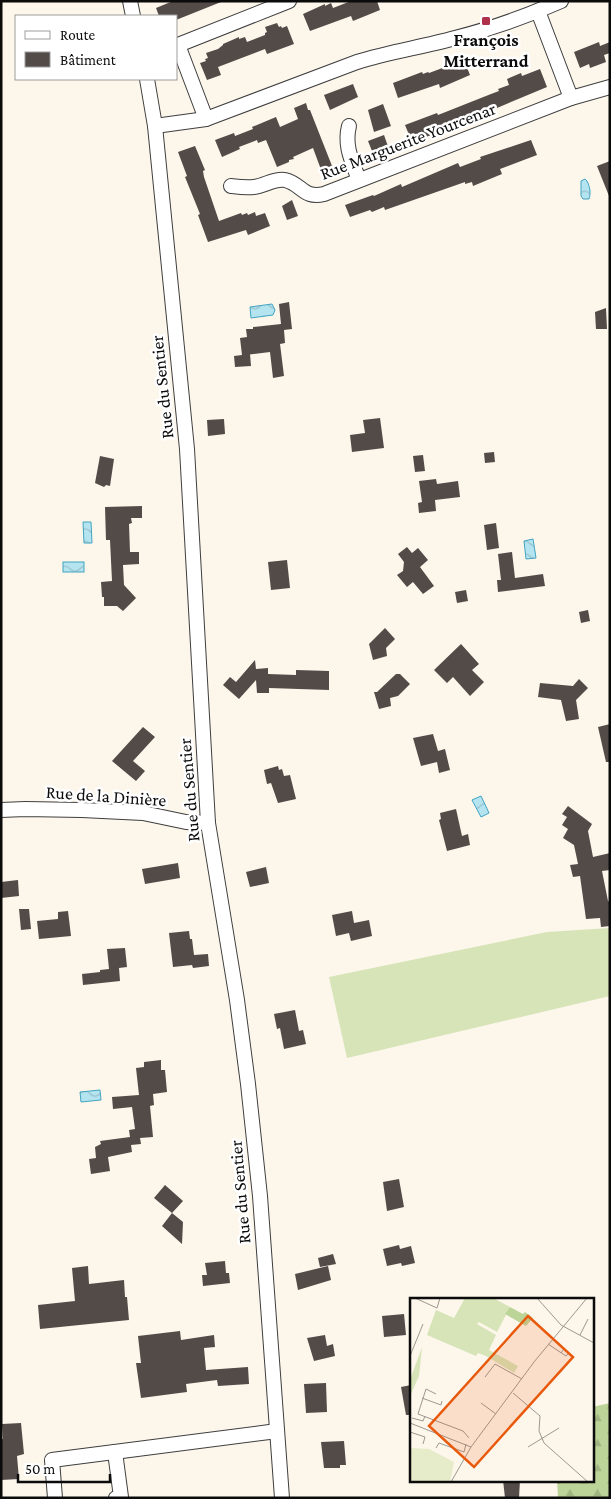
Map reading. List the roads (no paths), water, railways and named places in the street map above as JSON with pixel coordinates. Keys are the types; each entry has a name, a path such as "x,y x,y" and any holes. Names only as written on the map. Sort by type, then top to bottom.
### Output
{"street":[{"path":"130,1 133,15"},
{"path":"206,119 178,45 288,1"},
{"path":"155,126 206,119 357,62 456,38 506,23 561,1"},
{"path":"538,11 571,98"},
{"name":"Rue du Sentier","path":"147,80 155,126 187,450 208,823 237,1000 248,1084 260,1196 282,1498"},
{"name":"Rue Marguerite Yourcenar","path":"231,186 256,187 284,180 310,196 317,196 571,98 610,88"},
{"path":"349,126 346,140 359,180"},
{"name":"Rue de la Dinière","path":"1,810 100,811 143,814 186,822 208,823"},
{"path":"56,1498 52,1460 277,1431"},
{"path":"115,1452 121,1497 116,1498"}],"water":[{"path":"585,179 589,188 589,199 583,199 581,196 581,181"},
{"path":"272,304 275,310 273,315 251,318 250,307"},
{"path":"83,522 91,522 92,543 84,543"},
{"path":"533,539 536,558 526,559 524,541"},
{"path":"63,562 84,562 84,572 63,572"},
{"path":"481,796 489,813 481,817 472,800"},
{"path":"100,1090 101,1100 81,1102 80,1092"}],"place":[{"name":"François Mitterrand","path":"486,21"}]}
